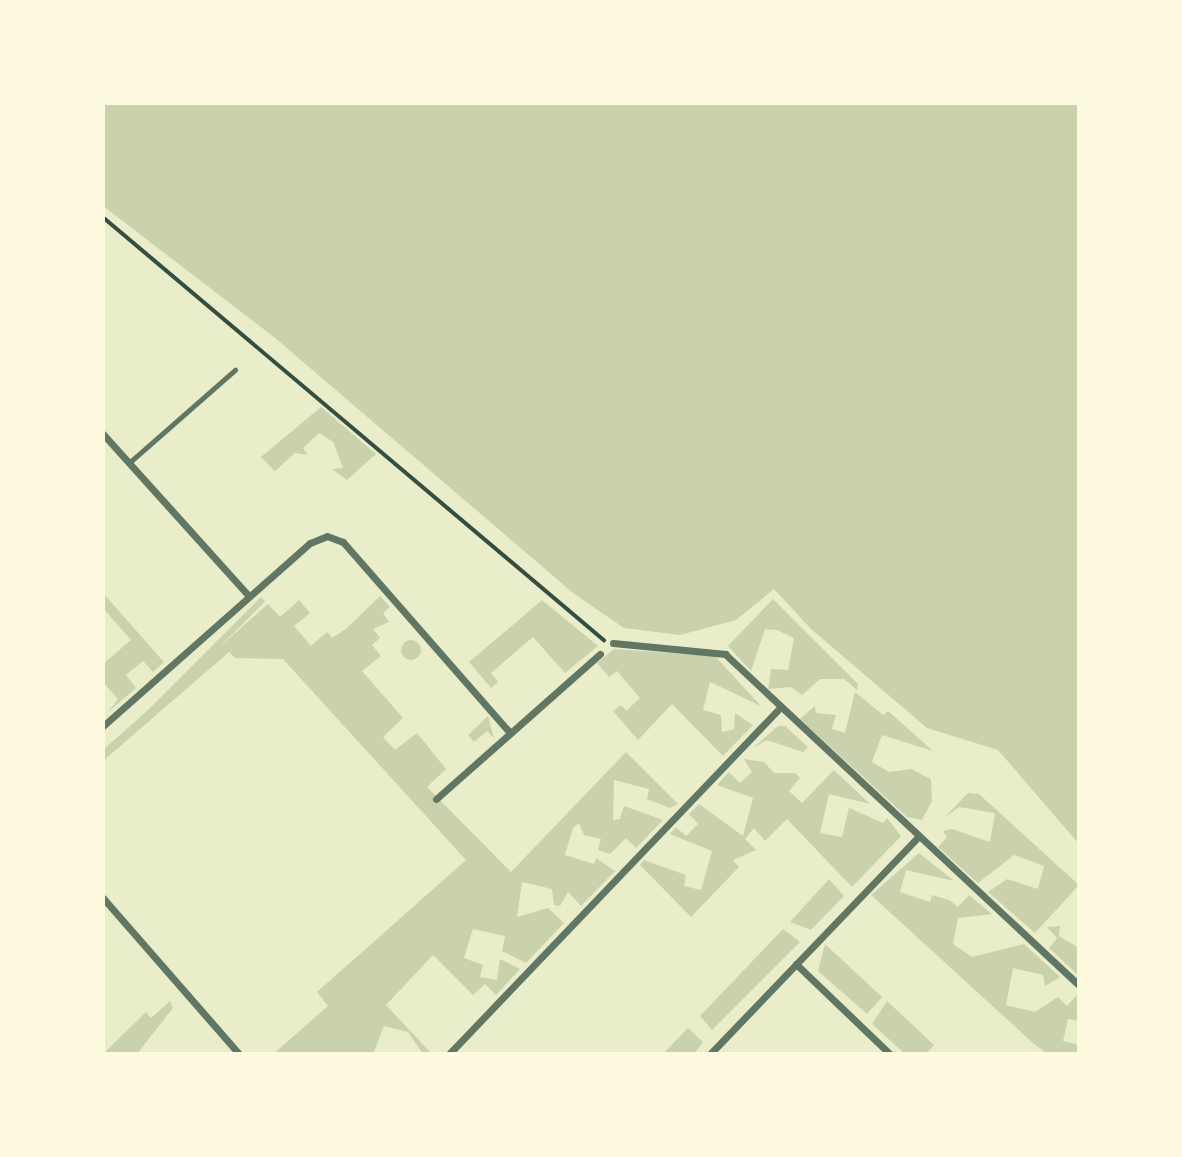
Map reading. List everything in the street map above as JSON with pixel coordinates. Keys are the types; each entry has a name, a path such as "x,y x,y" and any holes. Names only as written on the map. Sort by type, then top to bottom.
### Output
{"street":[{"path":"103,434 249,596"},
{"path":"103,726 310,543 337,538 510,733"},
{"path":"613,643 724,654 778,710 1079,985"},
{"path":"436,799 600,654"},
{"path":"449,1054 778,710"},
{"path":"710,1054 917,838"},
{"path":"103,898 239,1054"},
{"path":"796,964 890,1054"}],"lane":[{"path":"129,463 235,370"}],"path":[{"path":"103,217 583,625 613,643"}],"green space":[{"path":"103,103 1079,103 1079,844 998,750 927,728 811,629 774,589 736,620 680,635 624,628 573,593 274,337 103,206"},
{"path":"321,407 376,454 347,480 332,469 343,468 333,442 319,433 303,448 308,455 295,453 275,471 261,457"},
{"path":"103,593 164,662 153,672 143,661 126,675 136,688 108,712 118,699 103,682 103,664 131,640 103,608"},
{"path":"380,596 390,607 383,613 389,622 373,629 380,638 372,645 381,656 362,671 403,718 383,737 395,750 417,733 446,769 427,787 511,872 626,752 678,804 670,808 647,799 649,789 614,780 613,820 620,819 624,806 663,820 636,848 626,838 610,854 598,850 601,839 584,835 579,823 573,828 565,855 594,864 596,858 615,871 581,906 568,892 560,906 554,905 552,889 522,882 517,917 548,908 564,923 526,963 502,951 505,936 473,929 464,958 483,965 480,977 497,980 500,959 520,969 496,995 485,984 473,995 433,955 386,1005 432,1054 423,1054 408,1032 384,1026 373,1054 273,1054 328,1006 317,992 466,860 283,659 235,658 229,652 103,761 103,750 268,604 280,617 299,600 310,613 294,626 311,646 327,632 332,638 346,629"},
{"path":"261,597 265,601 117,750 113,745"},
{"path":"773,599 858,684 857,690 844,679 820,679 802,695 791,687 768,689 771,669 788,670 794,638 777,630 765,629 751,671 728,646"},
{"path":"542,600 598,646 565,673 533,637 491,673 498,682 491,688 469,662"},
{"path":"407,640 415,640 421,650 415,660 407,660 401,654 401,646"},
{"path":"614,649 715,656 761,706 710,682 703,710 721,715 722,732 734,729 735,713 753,725 723,756 672,704 638,740 613,711 621,705 626,711 640,698 617,671 609,677 597,663"},
{"path":"855,692 883,715 888,711 933,751 882,735 872,762 889,772 911,769 931,779 932,801 922,820 907,817 800,719 815,706 816,713 836,715 832,729 845,733"},
{"path":"488,716 494,738 487,731 474,742 468,735"},
{"path":"778,726 785,726 808,747 803,752 767,740 753,748"},
{"path":"744,759 764,762 774,773 795,773 800,778 789,791 802,803 834,770 870,804 829,794 820,833 842,837 849,808 883,823 887,818 901,836 852,887 787,819 765,841 754,828 745,839 756,850 733,860 739,867 691,917 640,865 644,860 686,875 684,886 701,890 712,851 670,834 676,827 686,836 698,824 689,814 699,804 743,836 753,798 717,785 729,772 740,783 752,772"},
{"path":"968,793 979,794 1079,885 1035,933 988,892 1007,879 1038,889 1044,866 1014,855 978,883 938,847 947,837 943,831 952,829 990,842 995,813 959,807 945,817"},
{"path":"919,853 954,881 906,870 900,892 930,902 932,895 949,900 958,907 969,895 992,914 958,918 953,944 972,957 1024,944 1060,977 1045,986 1043,975 1013,968 1006,1005 1035,1012 1058,997 1067,1006 1078,994 1079,1021 1068,1019 1063,1041 1079,1045 1079,1054 1047,1054 871,895"},
{"path":"829,879 844,896 811,930 790,922"},
{"path":"1060,926 1059,936 1079,948 1079,976 1049,948 1057,938 1047,927"},
{"path":"783,929 800,942 712,1030 700,1016"},
{"path":"825,944 882,997 867,1014 818,971"},
{"path":"170,1001 173,1008 137,1054 103,1054 146,1012 151,1018"},
{"path":"887,1001 934,1045 926,1054 905,1054 872,1024"},
{"path":"688,1028 703,1042 694,1054 663,1054"}]}
